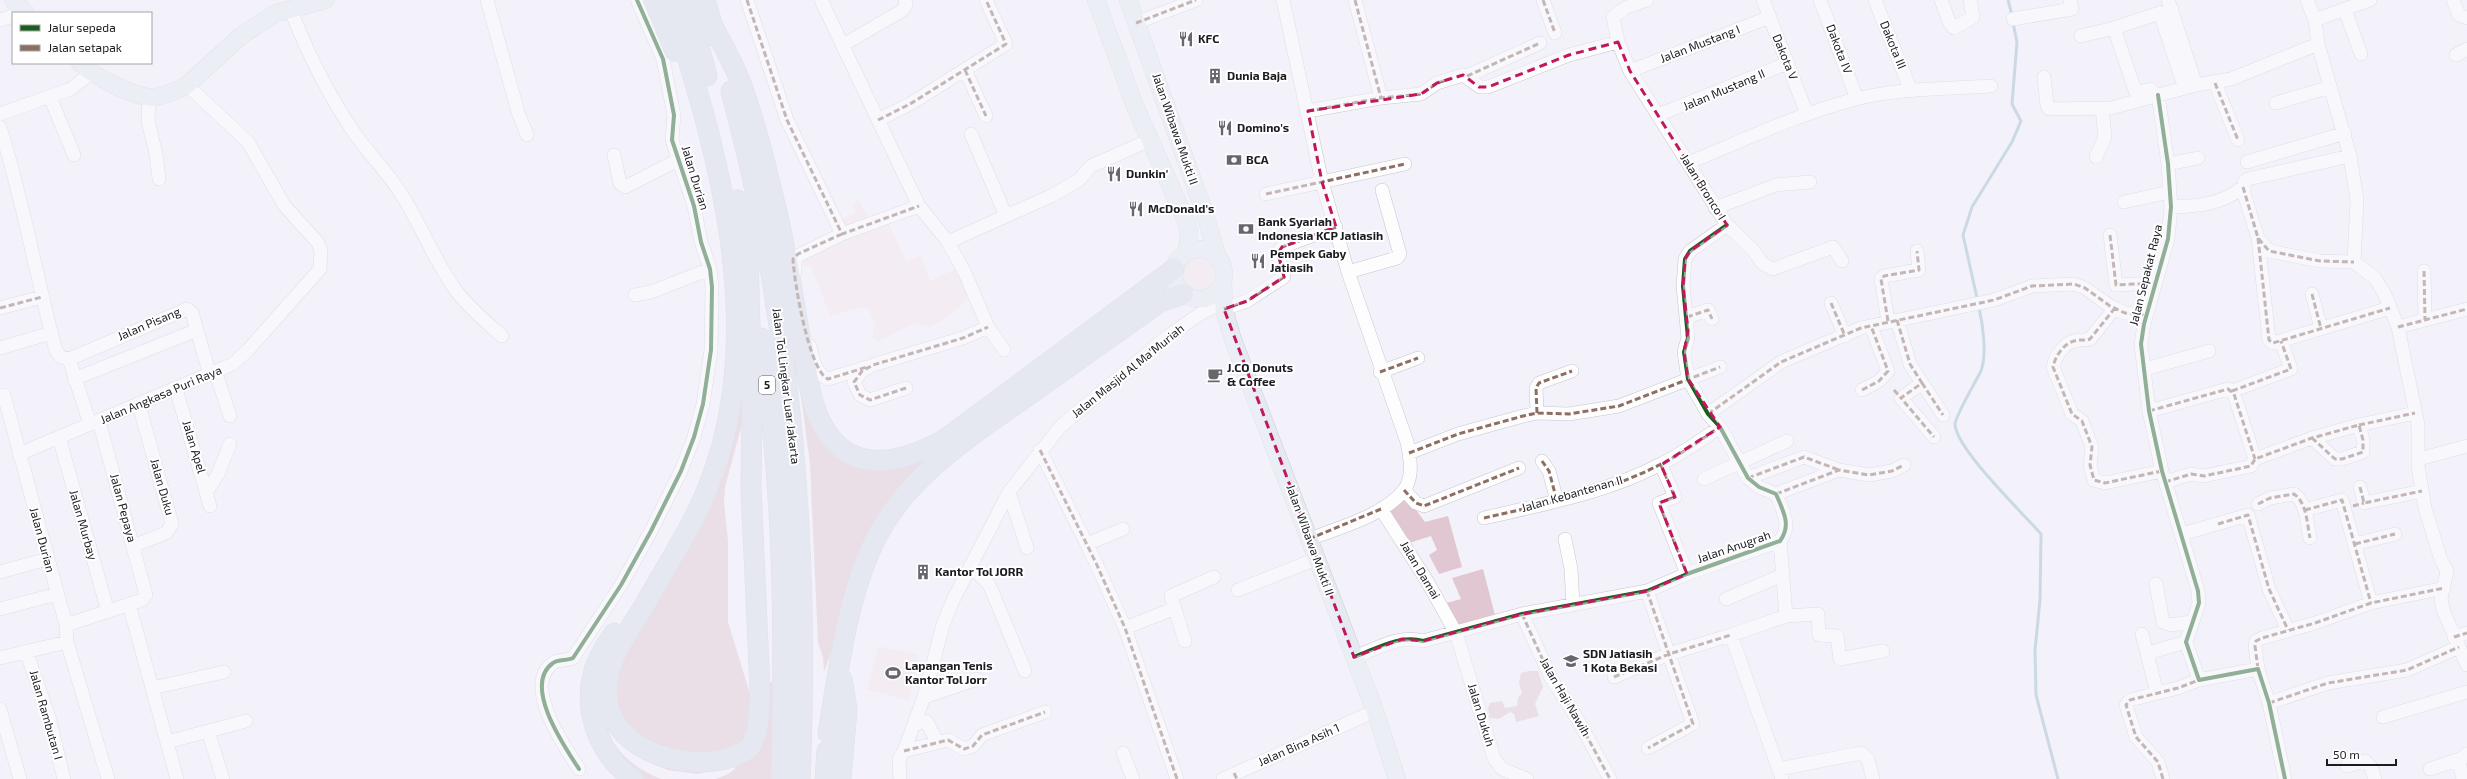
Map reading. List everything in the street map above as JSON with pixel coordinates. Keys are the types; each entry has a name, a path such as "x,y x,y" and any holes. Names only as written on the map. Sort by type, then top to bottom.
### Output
{"highway":[{"path":"633,779 617,766 596,731 590,712 591,686 594,670 599,657 678,526 696,485 712,440 727,356 724,251 708,164 691,91 652,0"},
{"path":"669,0 696,83 722,190 734,277 735,359 727,422 714,470 699,507 681,541 613,660 606,691 614,724 632,750 660,768 694,777 722,773 740,761 754,739 759,718 760,689 751,488 752,400 748,254"},
{"name":"Jalan Tol Lingkar Luar Jakarta","path":"686,0 722,134 748,254 764,356 779,486 784,654 781,779"},
{"name":"Jalan Tol Lingkar Luar Jakarta","path":"705,0 744,140 764,236 783,354 798,486 803,594 803,708 800,779"},
{"path":"712,24 739,80 755,124 779,222 812,401 831,438 846,450 877,461 886,461 923,451 944,440 1174,269"},
{"path":"825,779 827,742 839,670 859,580 870,550 905,495 916,482 946,456 1160,302 1192,296"},
{"path":"839,670 846,694 847,709 841,779"}],"main road":[{"path":"85,68 122,89 149,97 179,90 187,85 242,35 276,13 290,8 326,0"},
{"name":"Jalan Wibawa Mukti II","path":"1096,0 1150,140 1187,223 1189,232 1187,252"},
{"name":"Jalan Wibawa Mukti II","path":"1128,0 1204,211 1218,259"},
{"path":"1192,296 1210,296 1218,290 1222,281 1223,269 1218,259 1204,250 1187,252 1179,259 1174,269 1177,286 1192,296 1224,305"},
{"name":"Jalan Wibawa Mukti II","path":"1222,281 1224,305 1233,340 1289,482 1316,558 1375,712 1397,779"}],"street":[{"path":"488,0 518,112 527,136"},
{"name":"Jalan Durian","path":"579,769 550,716 541,692 543,678 551,664 555,661 574,658 588,639 651,531 681,471 694,437 708,373 713,314 710,269 672,140 674,115 663,59 637,0"},
{"path":"747,0 787,120 842,234"},
{"path":"821,0 919,206 948,242 965,273 988,327 1004,350"},
{"path":"843,45 904,10 906,4 905,0"},
{"path":"878,120 910,104 1006,44 986,0"},
{"path":"1136,23 1196,0"},
{"path":"1283,0 1322,182 1348,272 1380,372 1410,453 1410,476 1404,490 1381,509 1364,518 1309,539"},
{"path":"1355,0 1381,98"},
{"path":"1543,0 1555,33"},
{"name":"Jalan Bronco I","path":"1647,0 1625,8 1615,15 1613,19 1618,42 1630,71 1727,225 1753,250 1763,264 1773,269 1833,247 1842,261"},
{"name":"Dakota V","path":"1763,0 1807,114"},
{"name":"Dakota IV","path":"1820,0 1857,99"},
{"name":"Dakota III","path":"1875,0 1911,91"},
{"path":"1941,0 1950,24 1954,28 1973,17 1970,0"},
{"path":"2013,18 2072,9 2070,0"},
{"path":"2307,0 2315,20 2318,44 2345,134 2350,156 2357,200 2354,262"},
{"path":"2315,20 2370,0"},
{"path":"2453,0 2459,15 2467,18"},
{"path":"2081,36 2114,28 2166,7 2190,81"},
{"path":"290,8 308,52 340,111 367,150 411,208 445,274 469,306 502,336"},
{"path":"2345,10 2361,54"},
{"path":"0,20 12,15"},
{"name":"Jalan Mustang I","path":"1630,71 1770,18"},
{"path":"2114,28 2136,93 2190,81 2215,83 2252,71 2318,44"},
{"path":"1467,76 1478,86 1488,87 1569,55 1618,42"},
{"path":"1308,111 1381,98 1421,94 1436,84 1460,75 1467,76 1540,43"},
{"name":"Jalan Mustang II","path":"1658,115 1788,63"},
{"path":"0,114 71,89 85,68"},
{"path":"965,70 986,116"},
{"path":"2044,77 2046,105 2049,109 2102,109 2158,95 2190,81"},
{"path":"2215,83 2238,140"},
{"name":"Jalan Angkasa Puri Raya","path":"19,454 213,374 233,364 248,350 316,276 320,268 321,251 312,236 284,205 248,142 187,85"},
{"path":"1688,163 1807,114 1857,99 1911,91 1991,86"},
{"path":"2276,103 2330,87"},
{"name":"Jalan Sepakat Raya","path":"2158,95 2168,164 2171,207 2168,239 2146,315 2141,344 2149,411 2163,476 2182,534 2198,591 2199,604 2191,622 2186,642"},
{"path":"50,97 74,155"},
{"path":"149,97 148,121 156,154 158,179"},
{"path":"2096,157 2105,137 2102,109"},
{"path":"0,127 18,182 42,297 56,351 61,357 69,359"},
{"path":"971,134 1006,216"},
{"path":"2247,162 2345,134"},
{"path":"948,242 1051,196 1079,180 1091,166 1150,140"},
{"path":"614,155 620,183 625,187 678,160"},
{"path":"2171,207 2217,202 2231,197 2248,179 2267,173 2350,156"},
{"path":"2168,164 2198,158"},
{"path":"1266,194 1405,164"},
{"path":"1715,208 1776,185 1810,182"},
{"path":"2242,187 2258,238 2269,340 2273,343 2390,308"},
{"path":"1348,272 1397,258 1400,254 1382,190"},
{"path":"2124,202 2170,192"},
{"path":"919,206 842,234 798,254 793,259 804,326 815,362 822,377 828,379 900,355 963,338 988,327"},
{"path":"1727,225 1690,251 1685,259 1683,286 1688,338 1684,352 1688,379 1708,414 1720,427 1748,478 1759,487 1776,494 1839,470"},
{"name":"Jalan Masjid Al Ma'Muriah","path":"900,779 899,760 915,724 924,697 937,641 953,600 1009,492 1040,450 1061,426 1137,360 1184,324 1224,305 1247,301 1284,277 1278,253 1282,247 1336,227"},
{"path":"2110,235 2116,285 2156,283"},
{"path":"2258,238 2269,251 2320,261 2354,262 2375,278 2390,308 2398,326 2415,413 2422,491 2428,520 2447,571 2442,610 2467,664"},
{"path":"1918,251 1919,270 1882,278 1895,324 1910,364 1944,414"},
{"path":"635,295 651,292 710,269"},
{"path":"2424,271 2425,320"},
{"path":"1708,414 1781,362 1845,336 1871,326 1895,324 1994,300 2032,286 2074,284 2085,288 2125,313 2146,315"},
{"path":"2312,294 2321,328"},
{"path":"0,308 42,297"},
{"path":"1832,303 1845,336"},
{"path":"2115,308 2090,339 2074,341 2065,346 2057,356 2053,367 2072,414 2082,421 2092,447 2090,465 2094,480 2105,483 2163,476 2191,474 2204,476 2229,472 2251,466 2255,459 2312,438 2359,425 2415,413"},
{"name":"Jalan Pisang","path":"69,359 182,309 187,309 192,313 213,374 230,416"},
{"path":"2398,326 2467,309"},
{"path":"1687,317 1708,310 1712,319"},
{"path":"1862,390 1879,381 1888,371 1871,326"},
{"path":"74,378 197,330"},
{"path":"0,348 52,333"},
{"path":"2149,411 2228,389 2232,391 2291,369 2280,341"},
{"path":"2145,369 2209,350"},
{"path":"1380,372 1418,358"},
{"name":"Jalan Pepaya","path":"69,359 74,378 95,423 133,546 146,595 142,600 129,604"},
{"path":"866,367 854,382 858,393 864,398 874,400 906,388"},
{"path":"1410,453 1458,434 1537,413 1569,414 1619,406 1720,367"},
{"path":"1537,413 1536,388 1539,383 1572,371"},
{"path":"1922,383 1897,394 1934,437"},
{"name":"Jalan Apel","path":"176,389 207,491 210,506"},
{"path":"2232,391 2255,459"},
{"name":"Jalan Durian","path":"4,395 66,625 67,642 108,779"},
{"name":"Jalan Duku","path":"133,546 166,533 172,524 139,405"},
{"path":"2312,438 2335,459 2342,459 2363,452 2363,440 2359,425"},
{"name":"Jalan Kebantenan II","path":"1484,518 1594,491 1661,464 1720,427"},
{"name":"Jalan Murbay","path":"59,437 108,612"},
{"path":"1704,479 1787,441"},
{"path":"207,491 218,474 230,444"},
{"path":"2419,459 2467,446"},
{"path":"1040,450 1087,544 1125,628 1177,779"},
{"path":"1748,478 1804,456 1839,470 1869,475 1892,471 1904,465"},
{"path":"1542,461 1549,471 1557,501"},
{"path":"1661,464 1674,497 1659,503 1686,574"},
{"path":"1404,490 1416,503 1424,506 1519,468"},
{"path":"2360,487 2358,505 2422,491"},
{"path":"1009,492 1028,548"},
{"name":"Jalan Anugrah","path":"1354,657 1402,639 1414,638 1423,641 1522,614 1647,591 1686,574 1780,541 1786,533 1787,521 1776,494"},
{"path":"2258,504 2270,498 2294,494 2299,498 2305,510 2310,538"},
{"path":"2305,510 2342,500 2371,603"},
{"name":"Jalan Damai","path":"1381,509 1427,581 1456,633"},
{"path":"2182,534 2248,516 2269,589 2288,630"},
{"path":"1087,544 1123,529"},
{"path":"2355,544 2395,534"},
{"path":"1565,539 1571,568 1572,605"},
{"path":"1780,541 1784,575 1786,616"},
{"path":"1238,590 1316,558"},
{"path":"0,572 47,559"},
{"path":"970,566 989,584 1024,671"},
{"path":"1726,599 1784,575"},
{"path":"1185,641 1173,609 1171,596 1214,577"},
{"path":"2156,584 2163,622 2171,625 2191,622"},
{"path":"2285,779 2269,703 2258,669 2255,646 2256,641 2371,603 2444,588"},
{"path":"1647,591 1693,724 1648,748"},
{"path":"0,609 57,594"},
{"path":"66,625 129,604 176,779"},
{"path":"1125,628 1173,609"},
{"name":"Jalan Haji Nawih","path":"1522,614 1551,678 1577,718 1610,779"},
{"path":"1614,677 1669,654 1786,616 1818,614 1819,635 1837,636 1840,659 1883,651"},
{"name":"Jalan Dukuh","path":"1456,633 1494,758 1502,769 1527,779"},
{"path":"2269,703 2328,683 2407,670 2457,642 2467,633"},
{"path":"2142,634 2157,693"},
{"path":"1731,635 1781,774 1860,753 1868,759 1873,779"},
{"path":"0,658 67,642"},
{"path":"2148,653 2186,642 2200,680"},
{"name":"Jalan Rambutan I","path":"26,651 49,717 64,779"},
{"path":"2164,779 2158,762 2136,737 2126,705 2130,700 2200,680 2258,669"},
{"path":"152,688 224,672"},
{"path":"924,697 977,679"},
{"path":"2383,717 2467,692"},
{"path":"0,709 20,779"},
{"path":"904,751 948,740 964,749 973,746 982,735 1045,712"},
{"name":"Jalan Bina Asih 1","path":"1231,777 1375,712"},
{"path":"915,724 923,721 927,722 937,742"},
{"path":"167,742 246,722"},
{"path":"208,732 223,779"},
{"path":"1123,753 1133,779"},
{"path":"2430,769 2463,756"},
{"path":"2463,756 2459,766 2463,779"},
{"path":"2347,766 2365,761 2372,767 2375,779"}],"highlighted area":[{"path":"1618,42 1630,71 1727,225 1690,251 1685,259 1683,286 1688,331 1684,352 1688,379 1720,427 1661,465 1675,497 1659,503 1687,574 1647,591 1522,614 1423,641 1402,639 1354,657 1224,309 1247,301 1284,277 1278,253 1282,247 1336,227 1322,182 1308,111 1421,94 1437,83 1463,75 1479,87 1488,87 1569,55"}],"shaded area":[{"path":"858,199 872,224 886,218 906,261 921,255 930,281 957,268 969,299 943,320 930,327 912,324 878,342 873,337 874,322 868,308 858,308 830,316 811,266 800,267 795,251 847,236 839,221 856,213 853,205"},
{"path":"1195,258 1201,258 1211,265 1214,274 1213,280 1207,287 1201,290 1195,290 1185,283 1182,277 1182,271 1189,261"},
{"path":"798,373 841,454 944,446 920,470 834,645 824,672 823,657 818,643 810,464"},
{"path":"738,381 747,406 725,487 724,502 728,541 728,622 751,697 749,733 728,763 710,771 698,774 668,770 653,764 633,748 610,694 612,677 670,571"},
{"path":"1405,495 1425,522 1448,516 1462,567 1439,574 1429,555 1437,550 1431,536 1409,543 1386,510"},
{"path":"1483,569 1495,615 1457,630 1443,604 1461,599 1452,578"},
{"name":"Lapangan Tenis Kantor Tol Jorr","path":"878,646 919,655 909,700 867,690"},
{"path":"606,665 604,711 609,734 620,751 635,765 661,779 639,779 600,728"},
{"path":"1538,671 1543,687 1535,704 1539,716 1516,722 1514,714 1510,712 1499,719 1490,718 1488,709 1490,703 1502,701 1505,708 1517,706 1518,698 1522,693 1519,683 1521,673"},
{"path":"766,682 775,682 771,779 716,779 730,773 746,758"}],"waterway":[{"path":"2008,0 2012,15"},
{"path":"1977,298 1963,235 1972,207 2012,142 2021,121 2012,104 2017,42 2013,23"},
{"path":"1979,308 1984,340 1983,364 1981,371 1958,415 1955,425 1967,450 1978,465 2041,534 2040,600 2035,650 2036,695 2058,779"}],"marked path":[{"path":"747,0 787,120 842,234 919,206"},
{"path":"878,120 910,104 1006,44 986,0"},
{"path":"1136,23 1196,0"},
{"path":"1355,0 1381,98"},
{"path":"1543,0 1555,33"},
{"path":"1467,76 1540,43"},
{"path":"965,70 986,116"},
{"path":"1308,111 1381,98 1421,94 1437,83 1455,77"},
{"path":"2215,83 2238,140"},
{"path":"1266,194 1405,164"},
{"path":"2243,187 2258,238 2269,251 2320,261 2354,262"},
{"path":"1224,309 1247,301 1284,277 1278,253 1282,247 1336,227"},
{"path":"842,234 798,254 793,259 796,286 809,343 821,372 828,379 867,367"},
{"path":"2110,235 2116,285 2156,283"},
{"path":"2258,238 2269,340 2273,343 2390,308"},
{"path":"1888,321 1881,279 1884,276 1919,270 1917,251"},
{"path":"2424,271 2425,320"},
{"path":"1708,414 1781,362 1861,328 1994,300 2032,286 2074,284 2085,288 2110,306 2125,313 2146,315"},
{"path":"2312,294 2321,329"},
{"path":"0,308 42,297"},
{"path":"1831,303 1845,336"},
{"path":"2115,308 2090,339 2078,340 2066,345 2058,355 2053,367 2072,414 2082,421 2092,447 2090,465 2094,480 2105,483 2162,471"},
{"path":"2398,327 2467,309"},
{"path":"1687,317 1708,310 1712,319"},
{"path":"1897,320 1910,364 1922,383 1901,398 1934,437"},
{"path":"1862,390 1879,381 1888,371 1871,326"},
{"path":"906,388 870,400 860,395 854,382 862,371 873,365 963,338 988,327"},
{"path":"2232,391 2291,369 2281,341"},
{"path":"1380,372 1418,358"},
{"path":"1409,453 1458,434 1523,416 1537,413 1569,414 1619,406 1720,367"},
{"path":"1537,413 1536,388 1539,383 1572,371"},
{"path":"1922,383 1943,415"},
{"path":"2149,411 2228,389 2234,394 2255,459"},
{"path":"1894,390 1901,398"},
{"path":"2359,425 2415,413"},
{"path":"2165,482 2191,474 2204,476 2251,466 2255,459 2312,438 2359,425 2363,440 2363,452 2342,459 2335,459 2312,438"},
{"path":"1484,518 1574,497 1619,483 1669,460 1720,427"},
{"path":"1040,450 1096,563 1125,628 1177,779"},
{"path":"1748,478 1804,457 1839,470"},
{"path":"1542,461 1549,471 1557,501"},
{"path":"1661,465 1675,497 1659,503 1687,574"},
{"path":"1776,494 1839,470 1869,475 1892,471 1904,465"},
{"path":"1404,490 1416,503 1424,506 1519,468"},
{"path":"2360,487 2364,503 2422,491"},
{"path":"2258,504 2270,498 2294,494 2302,503 2304,508 2310,538"},
{"path":"2305,510 2342,500 2371,603"},
{"path":"2353,506 2364,503"},
{"path":"1309,539 1381,509"},
{"path":"2218,524 2248,515 2269,589 2288,630"},
{"path":"2355,544 2395,534"},
{"path":"2258,669 2255,646 2256,641 2262,638 2315,623 2371,603 2444,588"},
{"path":"1647,591 1693,724 1648,748"},
{"path":"1522,614 1551,678 1577,718 1610,779"},
{"path":"2454,637 2467,633"},
{"path":"1614,677 1669,654 1731,635"},
{"path":"2269,703 2328,683 2407,670 2459,647"},
{"path":"2163,779 2158,762 2136,737 2126,705 2130,700 2178,688 2199,680"},
{"path":"904,751 948,740 964,749 973,746 982,735 1045,712"},
{"path":"1234,773 1237,779"}],"cycle path":[{"path":"579,769 564,746 549,716 544,700 542,686 545,673 553,663 560,660 573,658 621,585 651,531 681,471 694,437 703,404 711,350 712,287 710,269 701,242 694,206 672,140 674,115 663,59 637,0"},
{"path":"2158,95 2168,164 2171,207 2168,239 2144,324 2141,344 2149,411 2162,471 2198,591 2199,603 2186,642 2199,680 2258,669 2269,703 2285,779"},
{"path":"1354,657 1388,643 1406,639 1423,641 1522,614 1647,591 1687,574 1780,541 1784,535 1786,524 1784,512 1776,494 1759,487 1748,478 1720,427 1708,414 1688,379 1684,352 1688,338 1683,286 1685,259 1690,251 1727,225"}],"place":[{"name":"KFC","path":"1186,39"},
{"name":"Dunia Baja","path":"1215,76"},
{"name":"Domino's","path":"1225,128"},
{"name":"BCA","path":"1234,160"},
{"name":"Dunkin'","path":"1114,174"},
{"name":"McDonald's","path":"1136,209"},
{"name":"Bank Syariah Indonesia KCP Jatiasih","path":"1246,229"},
{"name":"Pempek Gaby Jatiasih","path":"1258,261"},
{"name":"J.CO Donuts & Coffee","path":"1215,375"},
{"name":"Kantor Tol JORR","path":"923,572"},
{"name":"SDN Jatiasih 1 Kota Bekasi","path":"1571,661"},
{"name":"Lapangan Tenis Kantor Tol Jorr","path":"893,673"}]}
